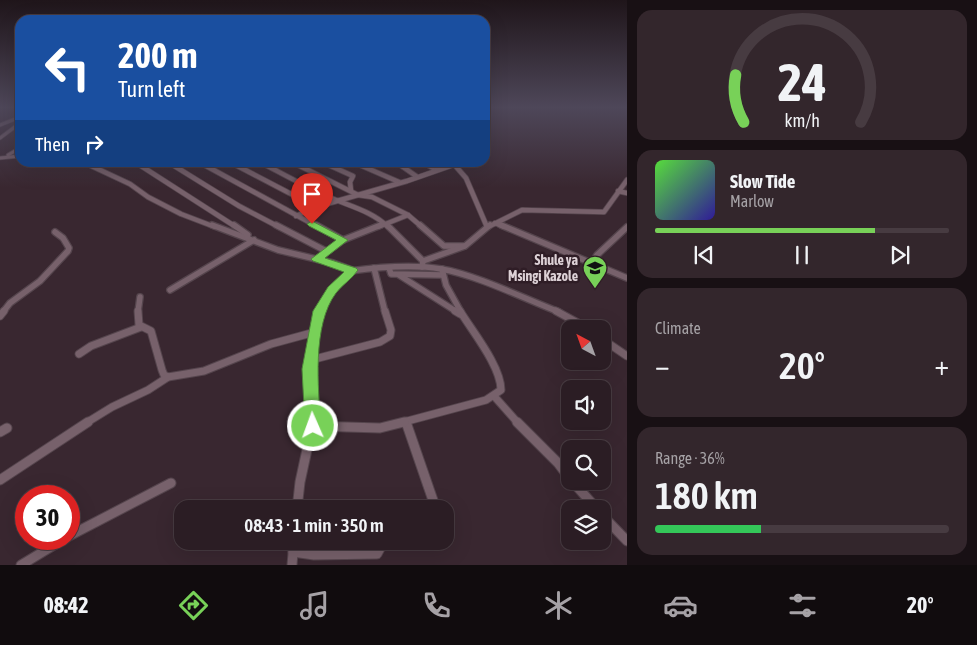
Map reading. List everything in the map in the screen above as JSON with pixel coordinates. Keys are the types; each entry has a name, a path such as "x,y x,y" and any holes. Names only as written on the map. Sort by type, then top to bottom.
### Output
{"street":[{"path":"2,158 15,151"},
{"path":"2,158 15,157"},
{"path":"94,167 130,184 148,197 176,212 214,228 247,237 278,250 352,270 423,264 465,246 487,227 522,210 604,212 627,180"},
{"path":"143,167 243,231 248,235 247,237"},
{"path":"176,167 239,206 326,251"},
{"path":"208,167 343,240"},
{"path":"240,167 316,207"},
{"path":"270,167 374,216 386,224 423,264 442,272 476,279 564,314 574,320"},
{"path":"303,167 358,195 372,197 408,215 444,246 465,246"},
{"path":"333,167 354,176 350,182 351,190"},
{"path":"365,167 399,182"},
{"path":"405,167 408,172 416,176"},
{"path":"431,167 437,170"},
{"path":"296,216 316,207 444,167"},
{"path":"455,167 466,178 487,227"},
{"path":"618,191 627,193"},
{"path":"317,259 343,240 408,215"},
{"path":"495,222 627,278"},
{"path":"592,263 597,255 627,227"},
{"path":"0,316 10,304 40,281 68,252 69,248 66,241 55,232"},
{"path":"170,290 254,240"},
{"path":"311,360 380,342 390,336 374,268"},
{"path":"389,268 391,274 399,275 442,272"},
{"path":"298,500 300,482 313,426 310,379 315,332 322,305 336,285 352,270"},
{"path":"313,426 380,428 494,396 501,390 502,382 489,357 478,344 469,324 462,315 442,272"},
{"path":"399,275 462,315"},
{"path":"140,297 138,309 141,327"},
{"path":"79,354 91,346 141,327 151,331 162,370 164,375 168,377"},
{"path":"0,480 90,420 148,390 168,377 204,371 272,344 315,332"},
{"path":"611,345 627,356"},
{"path":"494,396 535,442 561,467"},
{"path":"406,422 433,500"},
{"path":"80,530 171,483"},
{"path":"580,490 589,500"},
{"path":"611,524 627,541"},
{"path":"21,565 46,550"},
{"path":"292,565 293,552 314,555 377,554 380,550"}],"place":[{"name":"Shule ya Msingi Kazole","path":"595,289"}],"route":[{"path":"312,224 343,240 317,259 352,270 332,290 320,311 310,369 313,426"}]}
